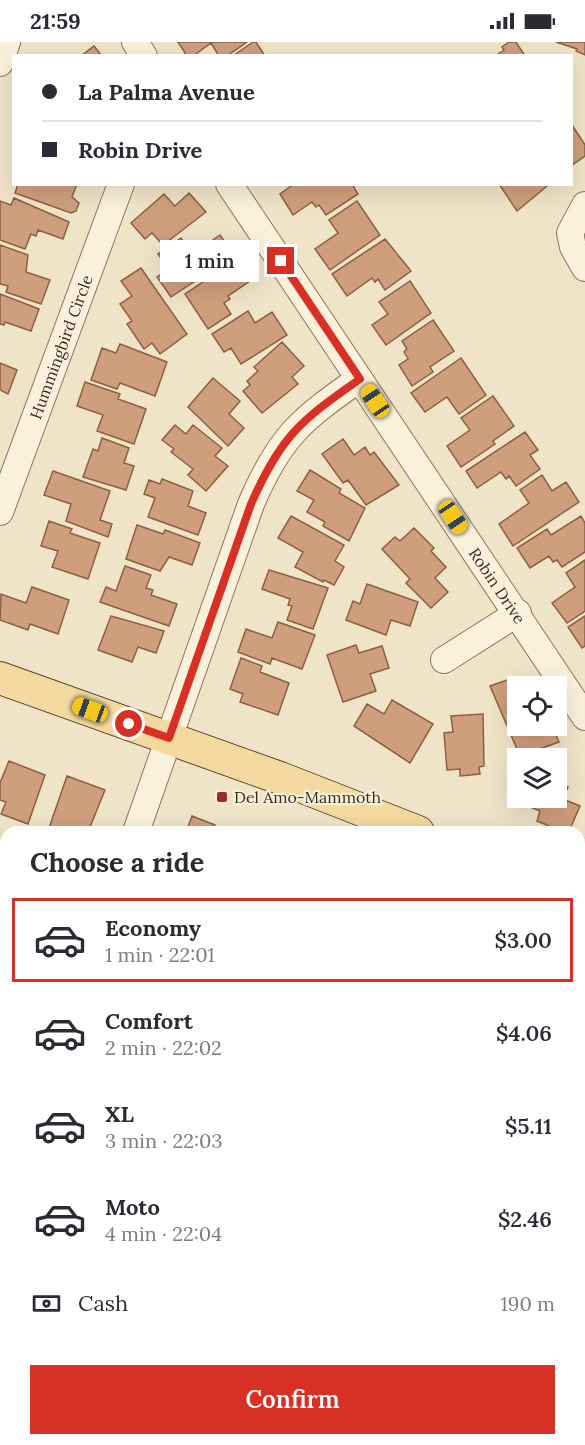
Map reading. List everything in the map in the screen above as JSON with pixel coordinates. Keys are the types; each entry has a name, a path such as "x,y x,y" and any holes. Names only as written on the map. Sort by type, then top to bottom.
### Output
{"main road":[{"path":"0,678 358,807 404,826"}],"street":[{"path":"0,63 8,42"},
{"name":"Hummingbird Circle","path":"0,512 120,186"},
{"name":"Robin Drive","path":"230,186 518,613 585,717"},
{"path":"585,205 570,233 573,247 585,268"},
{"path":"138,826 251,504 264,474 279,448 311,413 360,379"},
{"path":"444,660 518,613"}],"building":[{"path":"178,42 247,42 230,54 218,54 211,43 196,54 186,54"},
{"path":"256,42 264,54 236,54"},
{"path":"509,42 516,42 524,54 498,54 504,50 502,47"},
{"path":"556,42 585,42 585,55 576,51 577,49"},
{"path":"94,46 100,54 84,54"},
{"path":"573,127 585,145 585,156 573,164"},
{"path":"17,186 76,186 72,197 79,203 76,211 71,213 15,193"},
{"path":"291,186 353,186 358,194 326,215 319,205 316,207 312,202 293,215 280,194"},
{"path":"500,186 547,186 517,211"},
{"path":"189,193 206,212 163,245 152,233 145,239 131,223 164,194 175,206"},
{"path":"14,198 69,222 63,239 38,230 36,236 31,234 25,249 0,240 0,201 11,205"},
{"path":"357,201 380,235 330,270 315,249 338,233 329,220"},
{"path":"220,235 234,255 171,297 157,277 169,269 158,254 181,238 190,251 195,248 197,251"},
{"path":"385,239 411,271 385,290 378,279 375,282 372,278 347,296 332,274"},
{"path":"0,245 28,255 26,272 50,280 41,304 6,292 8,286 0,284"},
{"path":"236,260 250,281 228,296 230,299 224,303 231,314 208,329 185,294"},
{"path":"141,268 187,334 160,354 152,343 144,349 127,324 132,321 120,304 132,296 121,281"},
{"path":"410,281 431,313 386,345 372,325 388,314 379,302"},
{"path":"0,294 39,309 31,331 5,322 4,325 0,324"},
{"path":"248,311 255,323 272,312 287,335 241,364 231,348 224,352 212,334"},
{"path":"433,320 454,351 430,367 433,372 412,386 399,365 408,359 404,352 407,349 402,341"},
{"path":"282,342 304,366 292,377 298,384 262,413 243,391 250,385 247,381 258,371 254,367"},
{"path":"120,344 167,362 155,396 120,383 117,389 91,380 102,348 116,353"},
{"path":"461,358 486,395 459,414 447,397 425,412 411,393"},
{"path":"0,363 17,370 8,394 0,390"},
{"path":"213,378 240,401 229,414 244,428 228,446 188,407"},
{"path":"85,382 120,394 118,399 146,409 134,444 97,431 103,415 77,406"},
{"path":"493,396 514,426 493,441 495,444 461,467 447,446 470,430 461,418"},
{"path":"175,425 186,434 193,425 222,448 215,456 228,466 206,491 188,475 193,469 171,452 174,449 162,440"},
{"path":"525,432 538,450 530,455 540,469 516,486 509,476 506,479 501,472 477,488 466,471"},
{"path":"102,438 129,448 124,463 134,466 126,490 83,477 93,449 98,451"},
{"path":"343,439 354,455 365,447 370,455 374,452 399,485 366,505 348,480 343,483 322,454"},
{"path":"310,470 341,489 339,493 365,508 349,541 323,526 325,522 307,512 314,500 297,491"},
{"path":"53,471 110,491 100,520 112,524 108,537 66,521 71,504 44,495"},
{"path":"542,475 552,491 566,482 579,502 513,546 499,524 529,503 520,490"},
{"path":"162,479 193,491 188,506 206,513 198,535 148,517 155,498 144,494 149,480 160,484"},
{"path":"291,516 344,545 335,561 344,567 334,585 324,580 323,582 295,567 303,552 278,538"},
{"path":"581,516 585,523 585,552 562,567 557,560 553,562 549,556 530,568 517,548 547,529 551,535"},
{"path":"49,521 72,529 70,533 100,543 88,579 52,567 58,551 41,546"},
{"path":"137,525 163,534 165,530 200,543 192,565 169,557 160,571 126,559"},
{"path":"414,528 434,548 431,551 446,567 435,578 448,592 431,608 406,583 410,579 382,549 395,537 400,541"},
{"path":"585,560 585,611 567,623 552,603 575,587 566,573"},
{"path":"125,566 151,575 146,588 153,590 151,595 177,604 169,626 100,602 106,587 116,591"},
{"path":"269,570 328,588 313,629 287,620 292,606 288,605 290,599 262,589"},
{"path":"367,584 418,602 410,626 391,620 386,635 346,620 353,601 360,604"},
{"path":"32,587 69,600 58,634 30,624 28,630 0,620 1,594 26,603"},
{"path":"111,616 164,631 156,653 138,647 132,662 98,650"},
{"path":"585,616 585,646 582,648 568,627"},
{"path":"278,622 315,635 302,669 272,658 270,664 238,652 246,629 272,638"},
{"path":"356,645 359,653 382,646 389,668 370,674 376,691 343,702 327,655"},
{"path":"241,658 262,666 260,672 289,683 278,715 240,702 243,694 230,689"},
{"path":"507,680 507,726 490,686"},
{"path":"392,700 433,724 410,763 354,726 367,704 384,714"},
{"path":"483,714 484,766 479,767 480,774 460,776 460,769 447,770 444,733 453,732 451,716"},
{"path":"511,736 556,736 559,742 542,748 517,748"},
{"path":"9,761 45,775 28,824 1,814 6,802 0,800 0,783"},
{"path":"67,776 105,790 90,826 50,826"},
{"path":"567,801 580,806 571,826 549,826 537,821 540,811 533,808 567,808"},
{"path":"192,816 215,825 215,826 188,826"}],"place":[{"name":"Del Amo-Mammoth","path":"222,797"}],"route":[{"path":"129,724 169,738 251,504 264,474 279,448 311,413 360,379 281,261"}]}
